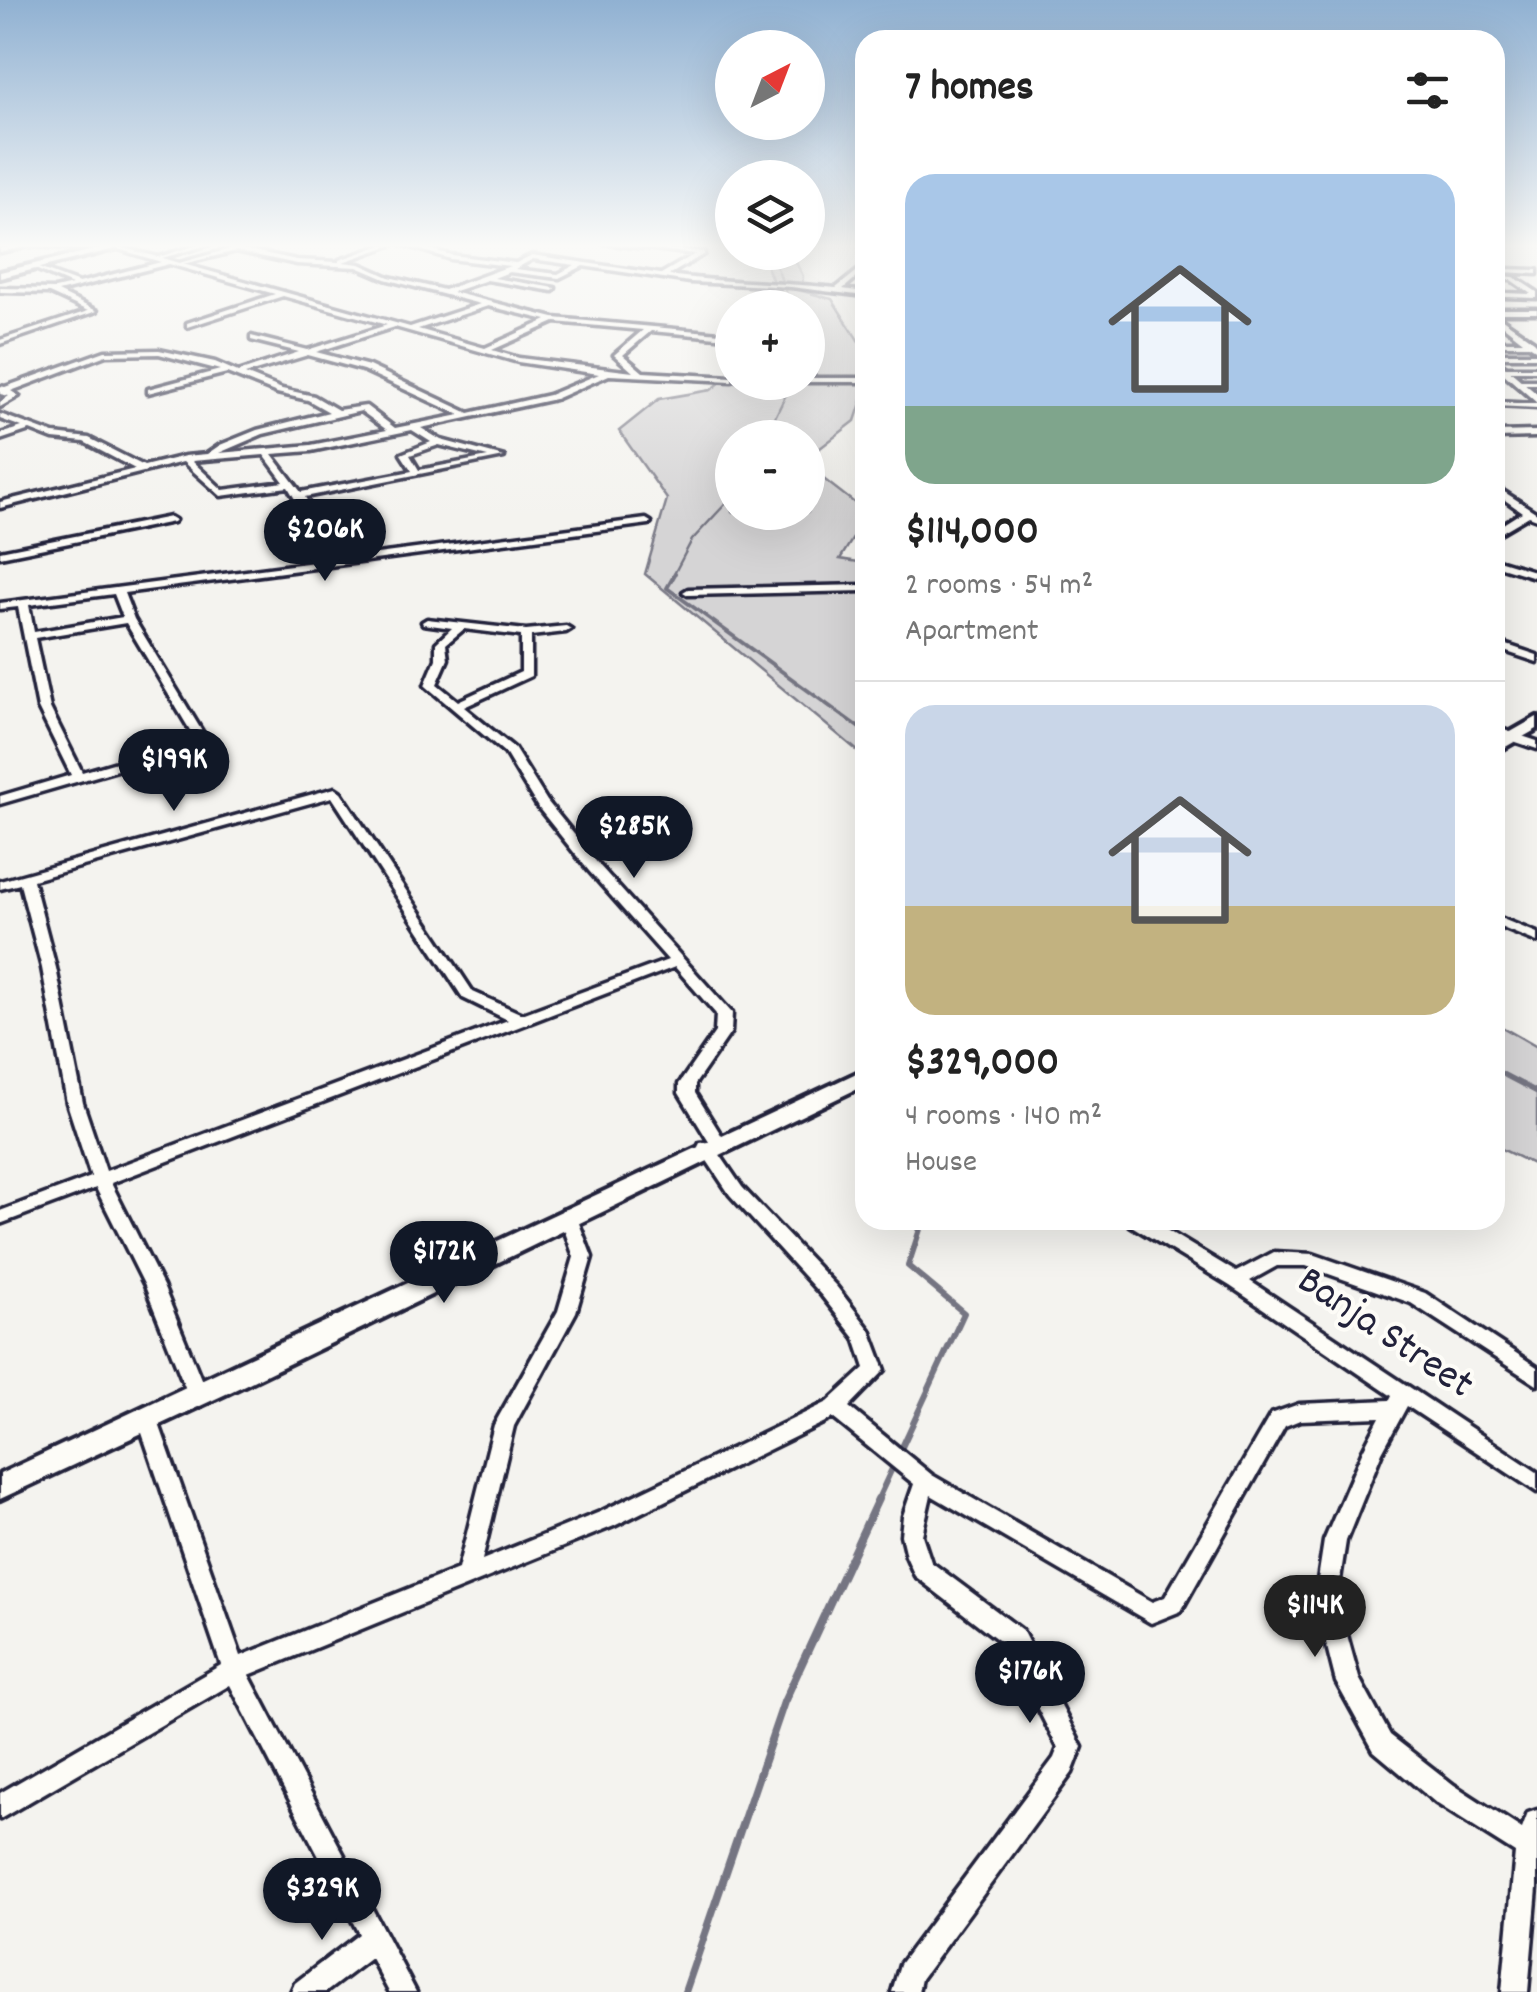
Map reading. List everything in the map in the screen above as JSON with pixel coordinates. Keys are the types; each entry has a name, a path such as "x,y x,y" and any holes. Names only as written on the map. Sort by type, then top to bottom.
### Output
{"street":[{"path":"151,391 358,336"},
{"path":"430,336 551,366 608,374 715,378"},
{"path":"484,351 518,336"},
{"path":"641,336 618,355 642,376"},
{"path":"254,338 366,368 468,416"},
{"path":"1505,344 1535,347"},
{"path":"1505,359 1535,347"},
{"path":"2,390 109,352 171,353 311,398 335,412"},
{"path":"1505,363 1537,369"},
{"path":"1505,369 1537,401"},
{"path":"0,506 185,459 267,453 415,428 552,397 608,374"},
{"path":"825,380 855,380"},
{"path":"1518,382 1537,382"},
{"path":"0,405 15,396 2,390"},
{"path":"1505,403 1537,401"},
{"path":"212,455 230,443 335,412 363,408 394,432"},
{"path":"0,416 54,436 86,440 140,468"},
{"path":"0,437 28,428"},
{"path":"299,496 416,470 500,457 438,442 415,428"},
{"path":"1505,435 1537,434"},
{"path":"416,470 405,454 438,442"},
{"path":"267,453 299,496 336,562"},
{"path":"185,459 221,493 290,484"},
{"path":"0,489 19,500"},
{"path":"1505,496 1532,514 1505,528"},
{"path":"0,554 170,520"},
{"path":"0,606 646,522"},
{"path":"1505,565 1537,575"},
{"path":"688,592 855,588"},
{"path":"0,800 193,744 200,738 129,620 118,592"},
{"path":"23,604 44,708 79,778"},
{"path":"28,636 129,620"},
{"path":"428,622 526,633 566,629"},
{"path":"0,1807 234,1670 468,1572 607,1519 834,1408 875,1370 864,1335 829,1291 736,1191 686,1093 687,1084 724,1032 724,1013 675,962 542,803 510,751 431,685 442,659 441,643 460,627"},
{"path":"457,706 527,674 526,633"},
{"path":"1505,648 1537,659"},
{"path":"1505,742 1537,722"},
{"path":"1505,734 1537,745"},
{"path":"0,885 335,792 468,996 521,1020"},
{"path":"26,880 49,968 75,1103 101,1180 154,1286 198,1396"},
{"path":"1505,924 1537,938"},
{"path":"0,1218 675,962"},
{"path":"0,1487 148,1421 711,1144 855,1080"},
{"path":"468,1572 504,1425 567,1312 584,1257 568,1214"},
{"name":"Banja Street","path":"1152,1230 1236,1282 1400,1400 1537,1483"},
{"path":"1236,1282 1274,1259 1307,1259 1418,1298 1537,1376"},
{"path":"834,1408 925,1481 1151,1613 1173,1604 1278,1420 1299,1412 1400,1400"},
{"path":"1400,1400 1335,1541 1326,1599 1348,1682 1382,1743 1445,1794 1528,1848"},
{"path":"148,1421 234,1670 404,1992"},
{"path":"905,1992 910,1973 1064,1764 1070,1748 1014,1638 923,1569 914,1554 909,1538 925,1481"},
{"path":"1515,1992 1528,1848 1537,1822"},
{"path":"304,1992 374,1939"}],"shaded area":[{"path":"825,336 855,336 855,421 825,444 825,420 715,420 715,530 825,530 825,480 855,503 855,535 840,559 855,561 855,749 645,574 667,499 619,431 659,399 715,387 715,400 825,400"},
{"path":"1505,1029 1537,1047 1537,1166 1505,1151"}],"waterway":[{"path":"774,420 783,400"},
{"path":"673,576 692,540 715,515"},
{"path":"675,574 667,588 855,725"},
{"path":"1505,1075 1537,1092"},
{"path":"877,1501 964,1313 908,1266 920,1230"},
{"path":"685,1992 784,1702 878,1499"}]}
